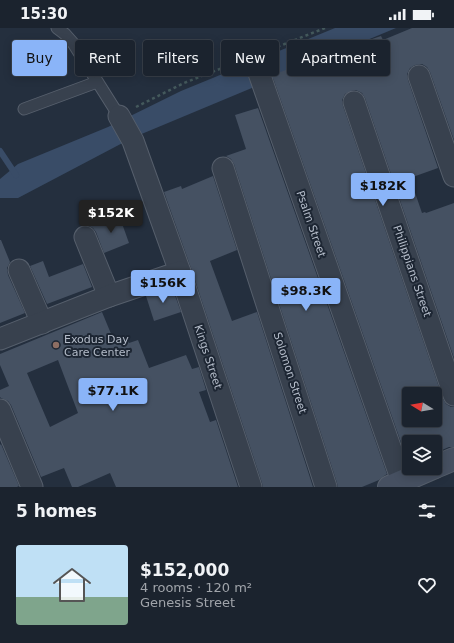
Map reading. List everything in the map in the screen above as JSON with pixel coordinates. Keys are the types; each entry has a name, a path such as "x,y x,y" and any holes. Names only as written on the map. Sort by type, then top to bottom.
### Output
{"main road":[{"path":"442,464 454,459"},
{"path":"396,484 417,475"}],"street":[{"name":"Psalm Street","path":"259,76 396,484"},
{"path":"419,76 454,176"},
{"name":"Philippians Street","path":"354,102 454,395"},
{"name":"Kings Street","path":"120,118 132,141 180,272 251,487"},
{"name":"Solomon Street","path":"223,168 326,487"},
{"path":"85,237 109,296"},
{"path":"19,270 42,323"},
{"path":"0,339 109,296 180,272"},
{"path":"0,410 32,487"}],"lane":[{"path":"57,28 73,43 120,118"},
{"path":"24,109 97,82"}],"path":[{"path":"279,48 325,28"},
{"path":"120,118 184,83 221,70"}],"water":[{"path":"335,28 396,28 367,40 306,40"},
{"path":"287,48 287,73 132,138 18,198 0,198 0,179 18,164 108,127 181,91 221,75 221,76 279,76 279,51"}],"building":[{"path":"412,28 454,28 454,140 427,67 422,64 415,65 410,68 407,74 438,168 410,178 422,213 454,203 454,358 365,98 362,93 356,90 345,94 342,100 439,387 402,387 402,427 442,427 442,396 446,404 454,407 454,447 449,447 442,450 442,435 402,435 402,445 272,76 279,76 279,72 287,70 287,76 390,76 390,40 383,40"},
{"path":"381,36 383,40 369,40"},
{"path":"258,108 387,474 379,480 362,487 338,487 234,164 231,159 226,156 246,149 235,115"},
{"path":"213,176 237,250 210,261 232,321 257,312 313,487 263,487 191,268 164,192 181,186 182,189"},
{"path":"119,215 129,243 104,253 96,232 89,226"},
{"path":"0,240 10,262 7,268 8,275 25,313 0,323"},
{"path":"43,261 49,277 83,264 92,287 47,304 30,266"},
{"path":"172,287 181,312 154,321 146,296"},
{"path":"102,312 114,341 127,336 129,343 138,340 149,368 186,355 192,369 199,367 206,390 199,392 210,422 216,420 238,487 116,487 110,473 78,487 72,487 64,468 41,477 11,405 8,401 0,397 0,390 9,386 0,365 0,354","holes":["58,360 78,413 50,427 27,373"]},
{"path":"1,444 19,486 17,487 0,487"}],"waterway":[{"path":"0,151 16,175"}],"place":[{"name":"Exodus Day Care Center","path":"56,345"}]}
